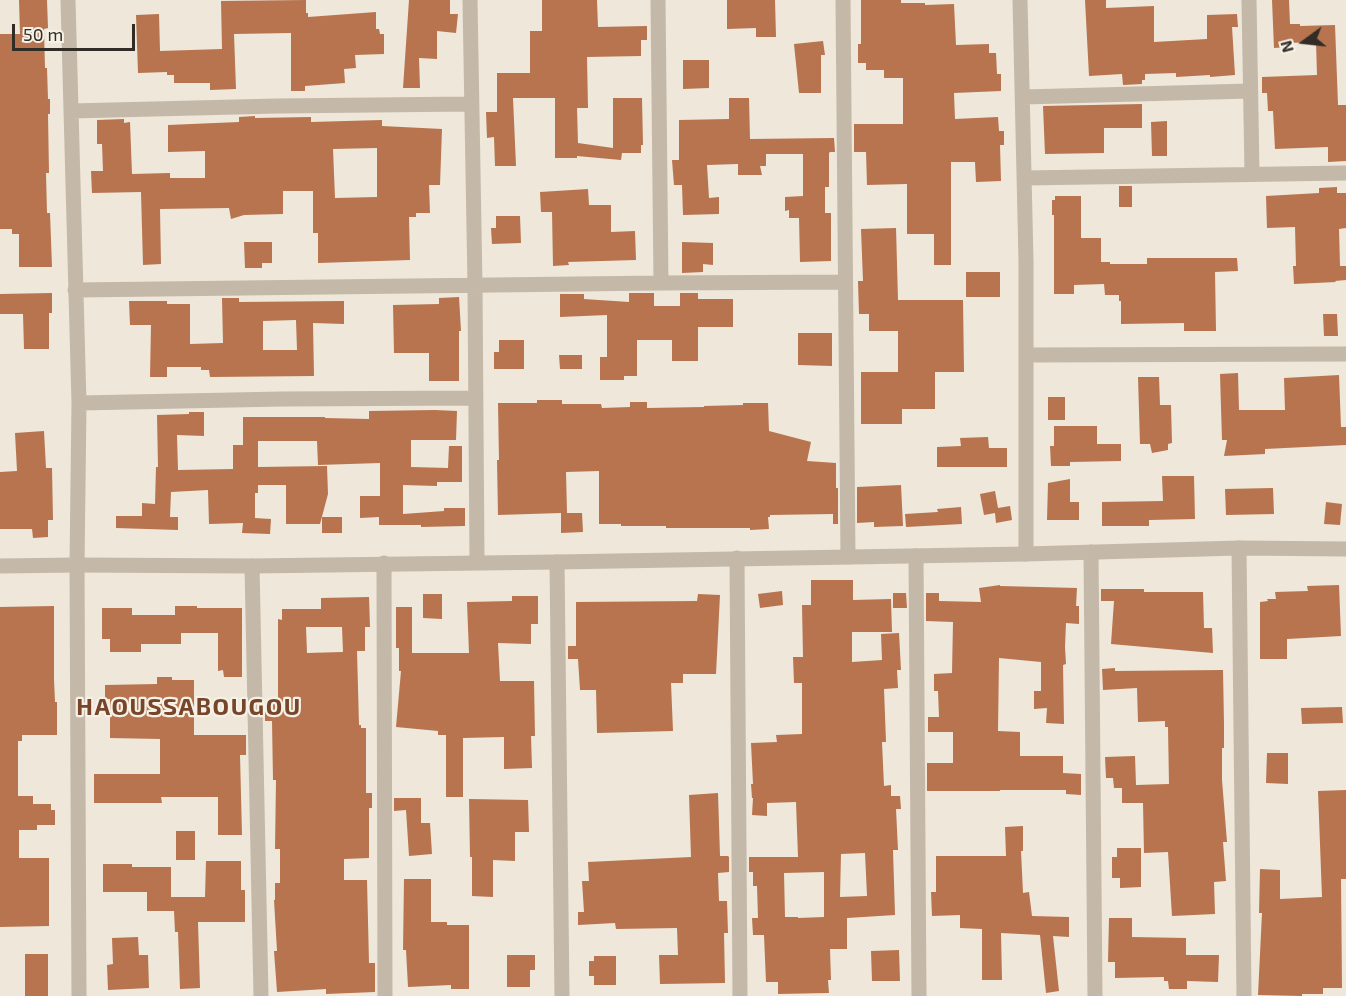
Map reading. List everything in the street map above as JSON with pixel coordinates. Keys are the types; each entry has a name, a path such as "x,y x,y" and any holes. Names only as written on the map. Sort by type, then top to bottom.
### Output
{"street":[{"path":"68,0 79,403 77,565 79,996"},
{"path":"470,0 477,562"},
{"path":"658,0 661,282"},
{"path":"843,0 848,557"},
{"path":"1020,0 1027,355 1026,554"},
{"path":"1249,0 1252,173"},
{"path":"1023,97 1250,91"},
{"path":"71,111 471,104"},
{"path":"1025,178 1346,173"},
{"path":"75,290 661,282 845,282"},
{"path":"1027,355 1346,354"},
{"path":"79,403 475,398"},
{"path":"0,566 252,566 1026,554 1239,548 1346,549"},
{"path":"1239,548 1244,996"},
{"path":"1091,552 1095,996"},
{"path":"916,556 919,996"},
{"path":"737,558 740,996"},
{"path":"556,562 562,996"},
{"path":"384,563 385,996"},
{"path":"252,566 261,996"}],"building":[{"path":"19,0 47,0 48,28 44,29 45,68 47,68 50,114 48,114 49,173 46,173 52,267 19,267 19,234 12,234 12,229 0,229 0,34 20,34"},
{"path":"306,0 308,17 376,12 376,29 379,29 380,34 384,34 384,54 355,55 356,68 344,69 345,83 305,86 305,91 291,91 291,33 234,34 236,89 210,90 210,83 174,83 174,75 167,75 167,72 138,73 136,15 159,14 160,51 222,49 221,1"},
{"path":"409,0 450,0 450,14 458,14 456,33 437,31 437,59 419,58 420,88 403,88"},
{"path":"542,0 597,0 598,27 647,26 647,40 641,40 641,56 587,57 588,108 577,108 578,143 613,148 613,98 642,98 643,145 641,145 641,153 622,153 621,160 577,156 577,158 555,158 555,98 513,98 516,166 495,166 494,137 487,138 486,112 497,112 497,73 530,73 530,31 542,31"},
{"path":"727,0 775,0 776,37 756,37 756,28 727,29"},
{"path":"861,0 901,0 901,3 925,3 925,5 954,4 956,45 989,44 989,53 996,53 997,74 1001,74 1001,91 954,93 955,119 998,117 999,131 1004,131 1004,145 1000,145 1001,181 976,182 975,162 951,162 951,265 934,265 934,234 907,234 907,184 867,185 866,152 854,152 854,124 903,124 903,78 884,78 884,70 866,70 866,63 858,63 858,44 861,44"},
{"path":"1085,0 1106,0 1106,8 1154,6 1154,42 1207,39 1207,15 1237,14 1238,27 1232,27 1235,75 1176,77 1176,73 1145,74 1142,84 1123,85 1122,74 1089,76"},
{"path":"1272,0 1289,0 1290,24 1335,25 1338,105 1346,105 1346,161 1328,162 1328,147 1275,149 1273,111 1268,111 1267,93 1262,93 1262,77 1317,75 1316,42 1287,43 1287,47 1274,48"},
{"path":"823,41 825,55 821,55 821,93 799,93 794,44"},
{"path":"683,60 709,60 709,88 683,89"},
{"path":"729,98 749,98 750,139 834,138 835,152 829,153 829,187 825,187 825,213 831,213 831,261 800,262 799,218 789,218 789,210 785,211 785,197 803,196 803,154 766,154 766,166 760,166 762,175 738,175 738,164 707,165 709,198 719,197 719,214 683,215 682,185 674,185 672,160 679,160 679,120 729,119"},
{"path":"1142,104 1142,128 1104,128 1104,153 1045,154 1043,106"},
{"path":"239,117 311,117 311,122 382,120 382,126 442,129 440,185 429,185 430,213 416,213 416,217 409,217 410,260 318,263 318,233 313,233 313,191 283,191 283,214 244,215 231,219 229,208 160,209 161,264 143,265 141,192 92,193 91,171 103,171 102,144 97,144 97,120 124,119 124,123 130,122 132,174 170,173 170,178 205,178 205,151 168,152 168,125 239,122","holes":["377,148 377,197 335,198 333,149"]},
{"path":"1167,121 1167,156 1152,156 1151,122"},
{"path":"1119,186 1132,186 1132,207 1119,207"},
{"path":"1337,187 1337,193 1346,193 1346,228 1339,229 1340,266 1346,266 1346,280 1294,284 1295,227 1267,228 1266,196 1319,193 1319,188"},
{"path":"588,189 589,205 611,205 611,232 635,231 636,260 568,262 569,265 553,266 552,212 541,212 540,192"},
{"path":"1055,196 1081,196 1081,238 1101,238 1101,262 1147,264 1147,258 1237,258 1238,271 1215,272 1216,331 1184,331 1184,323 1121,324 1119,295 1105,295 1104,284 1074,285 1074,294 1054,294 1052,200 1055,200"},
{"path":"496,216 520,216 521,243 492,244 491,228 496,228"},
{"path":"896,228 898,300 963,300 964,372 935,372 935,409 902,409 902,424 861,424 861,372 898,372 898,331 869,331 869,314 859,314 858,281 863,281 861,229"},
{"path":"244,242 272,242 272,263 262,263 262,268 245,268"},
{"path":"682,242 713,243 713,265 703,264 703,272 682,273"},
{"path":"966,272 1000,272 1000,297 966,297"},
{"path":"52,293 52,313 49,313 49,349 24,349 23,314 0,314 0,294"},
{"path":"629,293 654,293 654,306 680,306 680,293 698,293 698,299 733,299 733,327 698,327 698,361 672,361 672,340 637,340 637,376 624,376 624,380 600,380 600,357 607,357 607,315 560,317 560,294 584,294 584,299 629,302"},
{"path":"459,297 461,331 459,331 459,381 429,381 429,353 394,353 393,305 439,304 439,298"},
{"path":"222,298 239,298 239,302 344,301 344,324 313,323 314,376 210,377 209,370 201,370 201,367 167,367 167,377 150,377 151,325 130,325 129,301 167,301 167,304 190,304 190,344 223,343","holes":["296,320 297,350 263,350 263,321"]},
{"path":"1323,314 1337,314 1338,336 1324,336"},
{"path":"798,333 832,333 832,366 798,365"},
{"path":"499,340 524,340 524,369 494,369 494,352 499,352"},
{"path":"559,355 582,355 582,369 560,369"},
{"path":"1238,373 1239,410 1285,410 1284,378 1339,375 1341,427 1346,427 1346,445 1265,449 1265,454 1224,456 1227,440 1222,440 1220,374"},
{"path":"1138,377 1159,377 1160,405 1171,405 1172,443 1168,444 1168,450 1152,453 1150,444 1140,444"},
{"path":"1048,397 1065,397 1065,420 1048,420"},
{"path":"537,400 562,400 562,404 601,404 602,408 630,407 630,402 647,402 647,408 768,403 769,431 811,442 807,461 836,463 838,524 833,524 833,514 770,515 768,517 769,529 750,530 750,528 666,528 666,526 599,524 599,471 566,472 567,513 582,513 583,532 561,533 561,513 498,515 498,403 537,403"},
{"path":"369,411 457,411 456,440 411,440 411,467 448,468 449,446 462,446 462,482 437,482 437,486 403,485 403,514 444,511 444,508 465,508 465,526 379,525 379,517 360,518 360,496 380,496 380,463 318,465 317,441 258,441 258,467 327,466 328,494 320,524 286,524 286,485 258,485 258,493 255,493 255,518 271,519 270,534 242,533 243,523 209,524 208,490 171,492 170,517 178,517 178,530 116,528 116,516 142,516 142,503 155,504 156,467 158,467 157,415 204,412 204,436 177,435 178,470 233,469 233,445 243,445 243,417 369,419"},
{"path":"1054,426 1097,426 1097,444 1121,444 1121,461 1070,462 1070,466 1051,466 1050,446 1054,446"},
{"path":"44,431 46,468 52,468 53,520 48,520 48,537 33,538 32,529 0,529 0,472 17,471 15,433"},
{"path":"988,437 989,448 1007,448 1007,467 937,467 937,447 961,446 960,438"},
{"path":"1162,476 1194,476 1195,519 1149,520 1149,526 1102,526 1102,502 1163,501"},
{"path":"1070,479 1070,502 1079,502 1079,520 1047,520 1048,483"},
{"path":"901,485 903,526 874,527 874,522 857,523 857,487"},
{"path":"1273,488 1274,514 1226,515 1225,489"},
{"path":"995,491 998,508 1010,506 1012,520 996,523 995,513 984,515 980,494"},
{"path":"1326,502 1342,504 1340,525 1324,524"},
{"path":"961,507 962,524 906,527 905,514 938,512 937,509"},
{"path":"322,517 342,517 342,533 322,533"},
{"path":"811,580 853,580 853,600 891,599 892,632 852,632 852,662 882,660 881,634 899,633 901,670 897,670 898,688 884,689 886,742 882,742 884,786 891,785 891,796 900,796 901,809 896,809 898,850 893,850 895,915 847,918 847,949 830,949 829,993 778,994 778,982 766,982 764,935 753,935 752,918 758,918 757,886 753,886 753,872 749,872 749,857 798,857 796,802 767,803 767,816 752,815 751,743 777,742 776,735 802,734 802,683 794,683 793,657 803,657 802,605 811,605","holes":["865,853 867,896 840,897 841,854","824,872 824,917 785,917 784,873"]},
{"path":"1000,585 1077,588 1076,606 1079,606 1079,624 1066,623 1066,664 1063,665 1064,724 1046,723 1047,708 1034,709 1034,691 1041,691 1041,662 999,658 998,731 1020,732 1020,756 1063,756 1063,773 1081,774 1081,795 1066,794 1066,790 927,791 927,763 953,763 953,732 928,732 928,717 939,717 938,691 934,691 934,674 952,673 953,622 926,621 926,593 939,593 939,601 981,602 979,588"},
{"path":"1339,585 1341,636 1287,639 1287,659 1260,659 1260,602 1276,599 1275,592 1308,591 1307,586"},
{"path":"1101,589 1203,592 1204,628 1212,628 1213,653 1111,644 1114,601 1101,601"},
{"path":"782,591 783,605 760,608 758,594"},
{"path":"893,593 906,593 907,608 893,608"},
{"path":"423,594 442,594 442,619 423,618"},
{"path":"698,594 720,595 716,674 683,674 683,683 671,683 673,731 597,733 596,690 580,690 578,659 568,659 568,646 576,646 576,602 697,601"},
{"path":"512,596 538,596 538,624 531,624 531,644 498,643 500,681 534,681 535,736 531,736 532,768 504,769 504,737 463,738 463,797 446,797 446,735 438,735 438,731 396,727 401,671 399,671 399,648 396,648 396,607 412,607 412,653 469,653 467,602 512,601"},
{"path":"369,597 370,627 365,627 365,651 357,651 359,725 361,728 366,728 366,793 372,793 372,808 369,808 369,858 344,859 344,880 367,880 369,963 375,963 375,992 326,994 326,989 277,992 274,900 275,883 280,883 280,849 275,849 276,780 273,780 272,721 265,721 265,702 278,701 278,619 282,620 282,609 321,609 321,598","holes":["306,627 342,627 343,652 307,653"]},
{"path":"54,606 57,735 22,735 22,741 18,741 18,796 33,796 33,804 51,804 51,810 55,810 55,825 37,825 37,830 19,830 19,858 49,858 49,926 0,927 0,607"},
{"path":"175,606 242,608 242,677 224,677 223,670 218,671 218,633 181,633 181,644 141,644 141,652 110,652 110,639 102,639 102,608 132,608 132,615 175,615"},
{"path":"1115,668 1115,671 1223,670 1222,780 1227,842 1223,842 1226,881 1214,882 1215,914 1172,916 1168,852 1144,853 1143,803 1122,803 1122,788 1114,788 1113,778 1106,778 1105,757 1135,756 1136,785 1169,784 1168,727 1165,727 1165,721 1138,722 1137,688 1103,690 1102,669"},
{"path":"157,677 194,680 194,735 246,735 246,755 240,755 242,835 218,835 218,797 161,797 162,803 94,803 94,774 160,774 160,739 110,738 110,699 105,699 105,685 157,684"},
{"path":"1342,707 1343,723 1302,724 1301,708"},
{"path":"1267,753 1288,753 1288,784 1266,783"},
{"path":"1346,790 1346,879 1341,879 1342,988 1323,988 1323,994 1302,994 1302,996 1258,995 1262,913 1259,913 1260,869 1280,870 1280,899 1322,897 1318,791"},
{"path":"718,793 720,856 729,857 729,872 718,873 719,901 727,901 728,933 724,933 725,983 660,984 659,955 678,955 677,928 616,929 615,923 578,925 578,912 584,912 582,881 589,881 588,862 691,857 689,795"},
{"path":"394,798 421,798 421,823 430,823 432,854 409,856 406,810 394,811"},
{"path":"469,799 528,800 529,832 515,832 515,861 493,860 493,897 472,896"},
{"path":"1023,826 1023,851 1021,851 1023,893 1029,892 1032,916 1069,917 1069,937 1053,936 1059,991 1046,993 1040,935 1001,933 1002,980 982,980 982,929 960,928 960,915 932,916 931,892 936,892 936,856 1006,856 1005,827"},
{"path":"176,831 195,831 195,860 176,860"},
{"path":"1117,848 1141,848 1141,887 1120,888 1120,878 1112,878 1112,857 1117,857"},
{"path":"206,861 241,861 241,890 245,890 245,922 198,922 200,988 180,989 178,932 175,932 174,911 147,911 147,892 103,892 103,864 171,867 171,897 205,897"},
{"path":"404,879 431,879 431,922 469,925 469,989 451,989 451,985 408,987 406,950 403,950"},
{"path":"1109,918 1132,918 1132,937 1186,938 1186,955 1219,955 1218,982 1187,981 1187,989 1169,989 1168,981 1164,981 1164,977 1115,978 1115,962 1108,962"},
{"path":"138,937 139,955 148,955 149,988 108,990 107,965 113,964 112,938"},
{"path":"899,950 900,981 872,981 871,951"},
{"path":"25,954 48,954 48,996 25,996"},
{"path":"507,955 535,955 535,970 530,970 530,987 507,987"},
{"path":"594,956 616,956 616,985 594,985 594,976 589,976 589,961 594,961"}],"district":[{"name":"HAOUSSABOUGOU","path":"189,707"}]}
